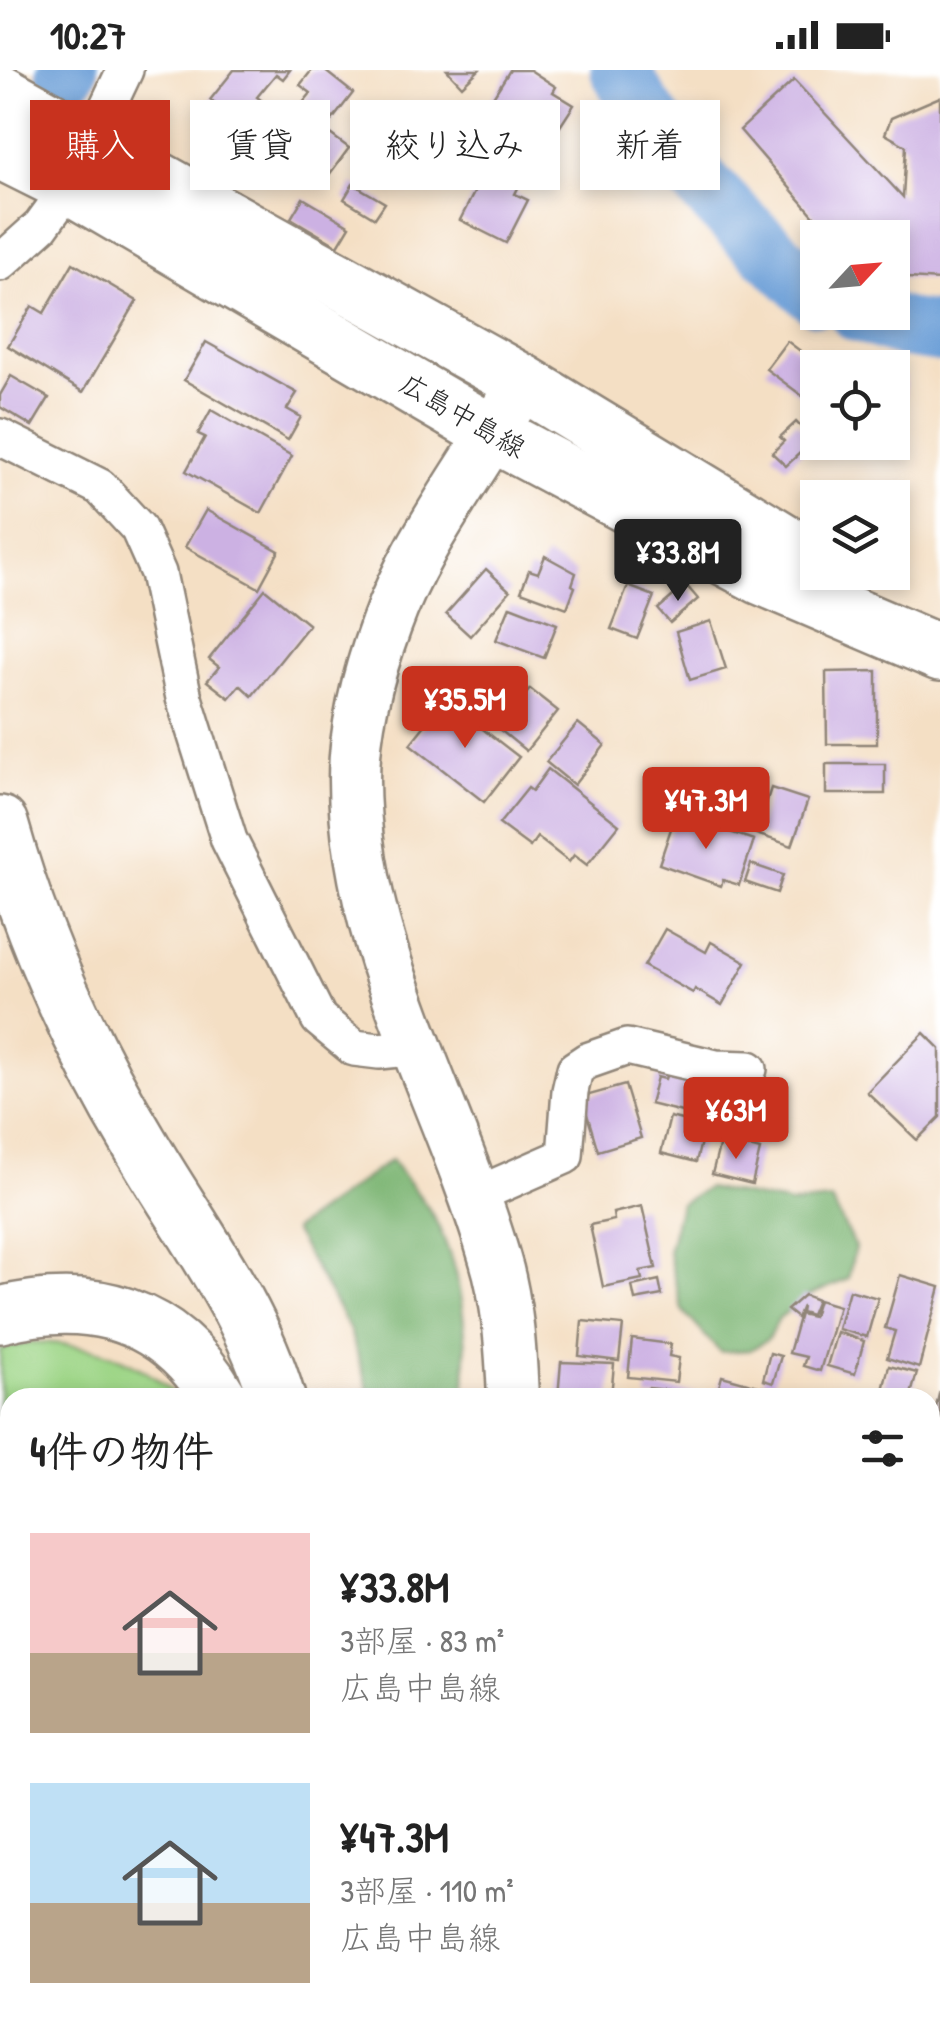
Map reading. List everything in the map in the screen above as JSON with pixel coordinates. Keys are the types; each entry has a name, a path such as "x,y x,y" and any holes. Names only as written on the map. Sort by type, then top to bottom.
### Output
{"main road":[{"name":"広島中島線","path":"0,92 30,119"},
{"name":"広島中島線","path":"0,152 30,156"},
{"name":"広島中島線","path":"121,190 494,435 762,577 940,653"},
{"name":"広島中島線","path":"134,190 522,382 800,551"},
{"path":"865,590 940,636"},
{"path":"0,824 50,966 139,1142 250,1324 272,1388"},
{"path":"0,1315 38,1305 86,1305 131,1318 169,1339 203,1370 213,1388"}],"street":[{"path":"110,100 125,70"},
{"path":"0,263 42,226 64,190"},
{"path":"512,1388 496,1260 374,922 359,849 354,778 362,701 386,622 423,547 494,435 522,382"},
{"path":"0,437 100,487 138,528 158,573 184,698 229,840 319,1018 354,1048 379,1052 418,1047"},
{"path":"474,1196 565,1156 575,1069 587,1060 627,1048 716,1068 749,1069"}],"green space":[{"path":"391,1160 429,1209 451,1259 462,1305 464,1388 368,1388 349,1328 293,1230"},
{"path":"707,1188 792,1204 831,1200 855,1247 848,1279 808,1296 779,1318 768,1339 750,1350 720,1352 682,1310 668,1252 680,1204"},
{"path":"33,1342 92,1349 129,1362 167,1388 0,1388 0,1349"}],"building":[{"path":"234,70 290,70 283,79 276,74 257,97 261,100 210,100"},
{"path":"312,70 324,70 353,93 330,123 330,100 305,100 311,93 300,85"},
{"path":"447,70 479,70 462,86"},
{"path":"510,70 530,70 574,105 560,127 560,100 491,100"},
{"path":"794,80 903,197 906,146 885,134 891,118 940,97 940,280 910,278 910,220 818,220 740,130"},
{"path":"330,134 349,148 330,174"},
{"path":"350,189 363,190 385,203 375,218 344,199"},
{"path":"475,190 517,190 515,194 528,200 506,243 460,220"},
{"path":"303,198 350,226 338,246 291,218"},
{"path":"73,263 137,301 83,392 8,346 32,306 44,313"},
{"path":"787,341 800,351 800,394 766,369"},
{"path":"206,342 297,393 287,409 301,417 288,440 184,380"},
{"path":"11,376 49,398 32,426 0,407 0,395"},
{"path":"211,410 292,456 261,513 186,471 205,437 198,434"},
{"path":"796,422 800,426 800,453 786,466 772,453 784,441 780,437"},
{"path":"206,510 279,551 259,588 185,547"},
{"path":"545,556 576,573 567,608 521,591 529,570 538,573"},
{"path":"486,569 510,591 470,636 446,614"},
{"path":"686,585 698,599 670,623 658,609"},
{"path":"628,586 654,596 637,639 611,629"},
{"path":"265,589 309,625 252,696 240,685 229,698 207,681 219,667 209,659"},
{"path":"510,606 557,624 544,658 496,640"},
{"path":"711,621 726,669 690,680 676,632"},
{"path":"877,671 877,744 827,744 826,672"},
{"path":"530,689 558,711 526,751 499,729"},
{"path":"445,700 519,757 484,802 410,744"},
{"path":"578,723 605,745 574,785 546,762"},
{"path":"826,764 885,764 885,794 826,794"},
{"path":"548,769 619,825 587,865 574,855 569,862 537,837 530,847 499,824"},
{"path":"771,788 808,800 792,846 756,834"},
{"path":"676,814 754,840 739,885 723,880 721,886 659,864"},
{"path":"751,864 783,875 777,893 745,882"},
{"path":"665,929 706,952 711,942 746,962 722,1005 644,966"},
{"path":"924,1033 940,1049 940,1117 917,1140 867,1092"},
{"path":"667,1073 706,1083 698,1116 650,1104 657,1077 665,1079"},
{"path":"625,1085 641,1138 598,1151 582,1097"},
{"path":"740,1087 776,1096 764,1144 728,1135"},
{"path":"670,1117 705,1126 696,1162 661,1153"},
{"path":"721,1139 760,1150 752,1184 712,1174"},
{"path":"642,1206 656,1268 640,1271 642,1279 603,1287 590,1225 614,1220 613,1213"},
{"path":"900,1275 940,1287 919,1368 887,1358 895,1331 885,1328"},
{"path":"659,1280 662,1295 635,1300 632,1286"},
{"path":"849,1290 878,1298 867,1337 838,1329"},
{"path":"804,1295 817,1300 811,1315 801,1312 802,1306 797,1318 787,1310"},
{"path":"818,1300 839,1306 820,1371 803,1366 806,1357 789,1353 800,1314 813,1317"},
{"path":"582,1321 623,1325 619,1361 579,1356"},
{"path":"837,1332 864,1341 855,1374 827,1366"},
{"path":"632,1339 671,1344 669,1356 679,1358 676,1382 628,1377"},
{"path":"770,1353 781,1356 773,1383 763,1380"},
{"path":"561,1362 614,1364 612,1388 559,1388"},
{"path":"889,1366 917,1373 913,1388 884,1388"},
{"path":"722,1376 766,1388 719,1388"}],"waterway":[{"path":"620,70 639,103 684,163 735,219 800,280"},
{"path":"910,329 940,333"}]}
